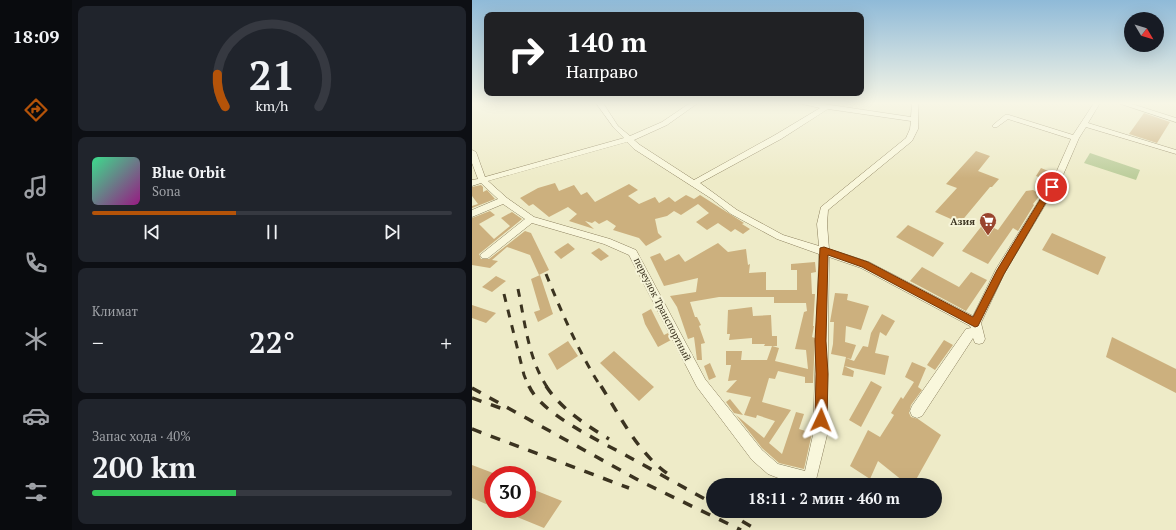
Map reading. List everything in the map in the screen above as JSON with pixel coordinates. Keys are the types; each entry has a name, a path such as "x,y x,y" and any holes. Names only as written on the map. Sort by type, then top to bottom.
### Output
{"street":[{"path":"617,128 649,156 694,182 734,212 780,237 824,250 865,265 977,331"},
{"path":"472,152 477,182 631,140 657,128"},
{"path":"694,182 793,128"},
{"path":"824,250 822,224 824,209 909,139 914,128"},
{"path":"1043,128 1075,138"},
{"path":"977,331 1000,272 1059,175 1075,138 1082,128"},
{"path":"1096,128 1176,152"},
{"name":"переулок Транспортный","path":"477,182 531,219 607,241 634,252 701,383 757,455 773,469 789,476 810,479 820,435 824,250"},
{"path":"472,214 504,200"},
{"path":"485,255 531,219"},
{"path":"917,411 970,333 977,331"}],"green space":[{"path":"1090,153 1140,170 1136,180 1084,163"}],"building":[{"path":"1133,128 1166,128 1157,143 1129,134"},
{"path":"976,151 990,156 978,171 999,179 992,187 990,187 960,223 935,212 957,188 946,184"},
{"path":"1041,168 1053,173 1048,181 1036,176"},
{"path":"555,183 559,191 574,185 581,195 587,192 595,202 629,184 638,190 628,196 639,204 655,197 659,203 669,197 675,202 686,195 694,199 700,195 744,223 742,224 750,229 743,234 735,229 731,232 718,223 707,230 696,222 709,213 698,204 681,215 674,211 667,216 655,219 658,233 662,237 646,246 639,238 613,230 616,226 607,220 599,224 595,221 592,223 585,221 594,229 569,221 577,214 568,207 549,217 533,204 529,206 520,198 538,188"},
{"path":"481,185 483,187 483,192 487,190 495,199 472,208 472,206 478,204 472,196 472,187"},
{"path":"1033,190 1041,194 1033,204 1034,205 1018,231 1013,228 988,264 962,251 984,223 998,230 1026,191"},
{"path":"490,211 495,215 479,224 494,239 510,226 501,218 512,212 522,219 479,254 481,259 489,259 525,231 531,233 549,270 539,275 530,255 507,247 492,260 498,261 490,268 472,265 472,218"},
{"path":"908,225 944,243 933,257 896,237"},
{"path":"1052,233 1106,257 1098,275 1042,250"},
{"path":"568,243 575,249 561,259 554,252"},
{"path":"718,243 728,252 746,249 748,265 750,264 749,273 766,272 766,290 797,290 797,270 791,270 791,264 815,262 816,272 811,273 812,294 815,294 814,326 812,337 815,338 813,383 805,383 805,377 778,371 775,379 769,378 762,402 791,410 769,443 782,454 796,412 804,414 799,429 812,433 804,469 779,463 762,448 736,415 764,438 775,421 757,415 756,418 744,415 751,397 726,392 737,380 728,381 731,365 726,365 726,351 742,351 741,360 767,360 772,346 779,348 775,361 808,369 806,350 795,349 804,312 807,311 806,303 774,303 774,297 719,297 690,302 695,317 697,317 701,325 699,326 705,343 701,344 702,360 697,360 694,337 688,339 677,307 670,296 696,292 698,278 664,286 650,257 660,253 665,261 679,254 685,262"},
{"path":"599,248 609,256 601,261 591,253"},
{"path":"922,267 959,287 971,272 987,280 966,311 910,281"},
{"path":"540,275 553,314 538,322 534,312 540,310 531,279"},
{"path":"496,276 506,281 492,292 482,287"},
{"path":"835,293 848,294 847,300 869,306 861,330 846,326 845,342 856,345 851,359 846,358 854,361 863,346 868,347 871,333 882,314 895,321 886,336 880,332 875,353 889,356 885,375 844,366 846,357 831,354 834,322 830,322"},
{"path":"472,305 496,313 486,323 472,318"},
{"path":"752,307 753,316 771,315 772,336 777,336 777,346 752,344 752,338 729,340 730,334 727,334 728,310"},
{"path":"651,309 664,335 668,333 671,340 658,347 645,324 642,314"},
{"path":"1112,337 1176,369 1176,393 1106,357"},
{"path":"944,340 953,345 935,370 927,365"},
{"path":"568,341 578,356 557,370 548,354"},
{"path":"614,351 654,387 639,401 600,363"},
{"path":"912,362 926,368 918,387 922,390 911,405 909,413 911,417 918,419 941,435 917,478 899,478 878,461 870,478 868,478 850,466 868,430 880,437 894,415 891,413 901,397 903,399 914,382 905,377"},
{"path":"710,363 716,377 709,380 704,366"},
{"path":"844,366 854,371 853,377 842,375"},
{"path":"871,381 882,387 861,427 849,420"},
{"path":"730,399 743,415 734,413 726,402"},
{"path":"472,465 484,470 484,503 472,498"},
{"path":"536,491 562,501 544,528 520,518 536,518"}],"railway":[{"path":"546,274 578,346 601,387"},
{"path":"518,289 531,352 535,364 547,387"},
{"path":"504,294 524,375 529,387"},
{"path":"529,386 546,407 572,426 705,499"},
{"path":"546,386 566,409 609,439"},
{"path":"601,386 639,445 648,456 668,474"},
{"path":"472,388 640,481 741,530"},
{"path":"472,398 506,410"},
{"path":"472,429 629,488"},
{"path":"737,518 757,530"}],"place":[{"name":"Азия","path":"988,236"}],"route":[{"path":"821,420 821,341 824,250 865,265 975,323 1000,272 1052,187"}]}
